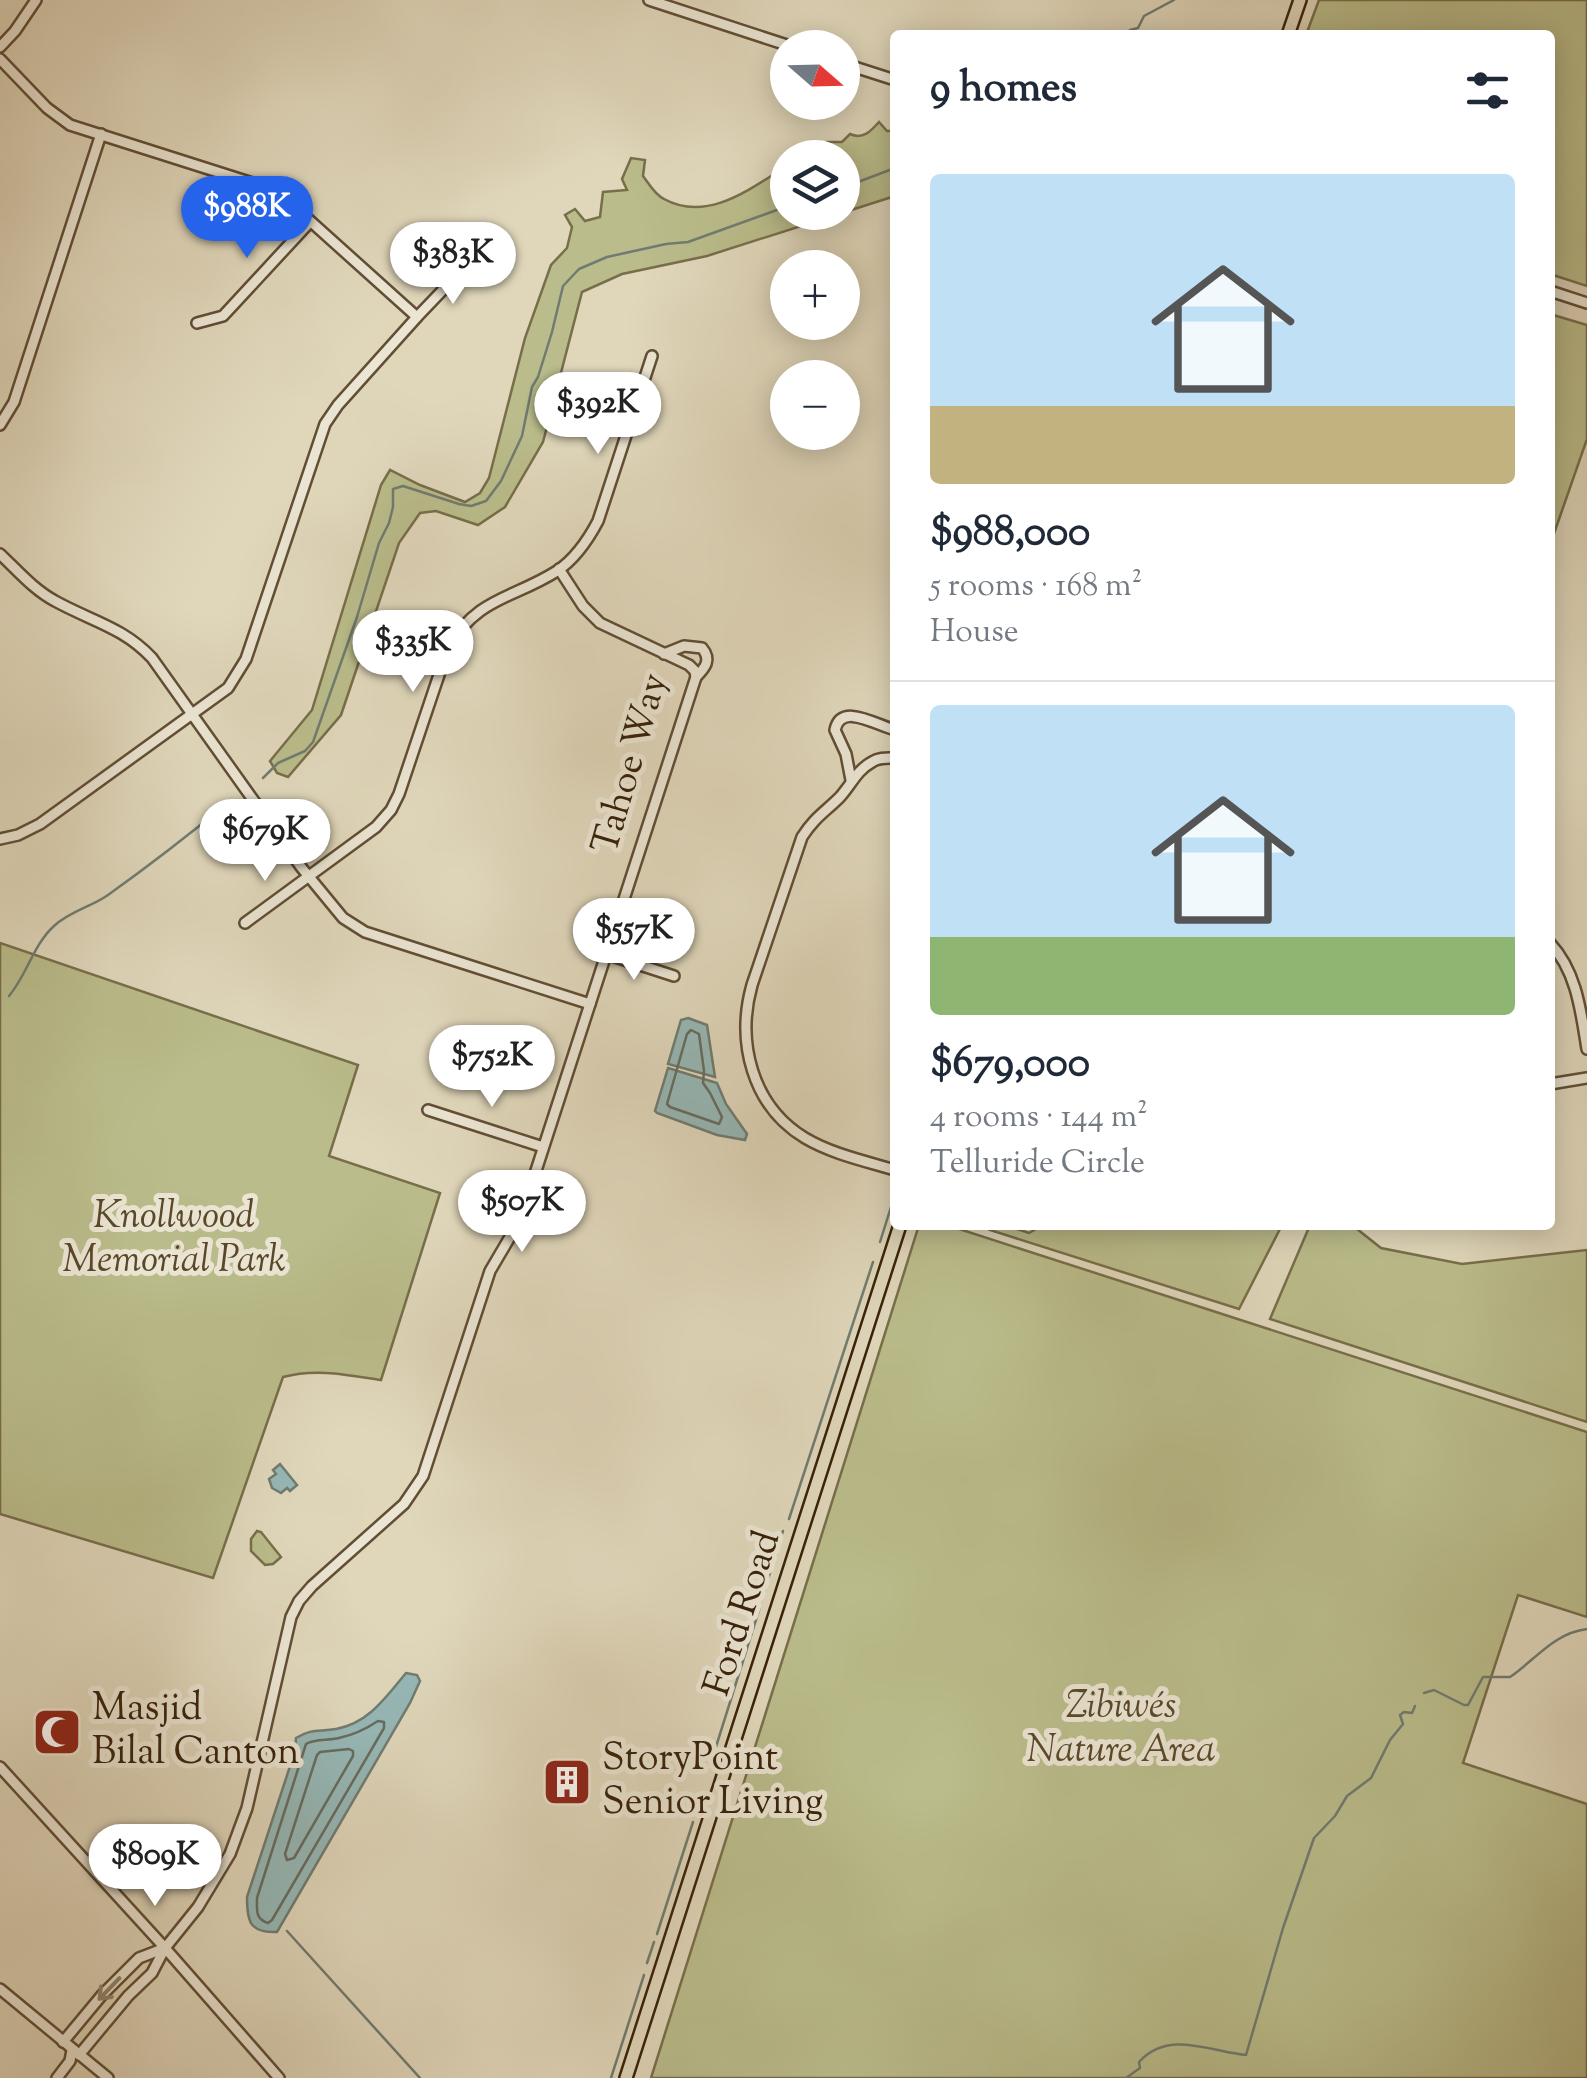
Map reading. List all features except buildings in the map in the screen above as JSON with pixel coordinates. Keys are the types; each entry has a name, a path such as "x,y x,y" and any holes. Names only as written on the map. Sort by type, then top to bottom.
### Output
{"main road":[{"path":"1290,30 1300,0"},
{"name":"Ford Road","path":"626,2078 898,1230"}],"street":[{"path":"0,47 36,0"},
{"path":"649,0 770,40"},
{"path":"0,59 34,96 70,124 265,187 288,201 417,317"},
{"path":"860,68 890,78"},
{"path":"0,425 14,402 101,134"},
{"path":"197,324 223,316 310,222"},
{"path":"0,839 40,824 228,688 246,659 328,418 461,271"},
{"path":"1555,293 1587,304"},
{"path":"246,923 376,827 391,810 448,648 471,616 560,569 588,540 598,522 652,356"},
{"path":"0,554 53,600 132,639 152,658 308,876 343,918 365,932 590,1004"},
{"name":"Tahoe Way","path":"164,1948 198,1908 230,1854 247,1808 291,1617 299,1601 404,1504 422,1476 490,1270 520,1220 696,677 689,666 600,623 582,606 560,569"},
{"path":"664,654 684,646 702,648 708,661 696,677"},
{"path":"851,780 846,754 835,730 838,720 852,715 890,728"},
{"path":"890,758 873,760 851,780 842,795 813,820 798,843 749,997 746,1019 747,1052 763,1096 778,1114 802,1136 820,1145 890,1168"},
{"path":"1555,950 1574,984 1587,1049"},
{"path":"606,954 674,976"},
{"path":"1555,1083 1587,1078"},
{"path":"428,1110 543,1147"},
{"path":"0,1766 278,2078"},
{"path":"63,2042 139,1958 164,1948"},
{"path":"57,2078 76,2052 152,1973 164,1948"},
{"path":"0,1989 108,2078"}],"green space":[{"path":"1319,0 1587,0 1587,286 1555,276 1555,30 1308,30"},
{"path":"879,122 890,131 890,198 860,207 860,140 844,140 850,134 859,136"},
{"path":"631,158 645,160 643,176 652,189 680,205 713,205 770,176 770,230 788,230 707,256 622,274 582,292 543,442 505,507 478,525 436,511 420,513 399,543 341,715 288,777 277,773 270,761 312,710 381,485 390,470 465,502 480,493 489,478 525,338 551,265 567,248 572,227 565,215 575,209 585,221 600,217 603,192 627,190 622,179"},
{"path":"1555,315 1587,325 1587,439 1555,531"},
{"name":"Knollwood Memorial Park","path":"0,943 358,1065 329,1156 440,1193 381,1380 320,1373 283,1377 213,1578 0,1514"},
{"name":"Zibiwés Nature Area","path":"917,1230 962,1230 1587,1432 1587,1617 1518,1595 1463,1763 1587,1804 1587,2078 651,2078"},
{"path":"990,1230 1279,1230 1239,1309"},
{"path":"1308,1230 1358,1230 1381,1248 1462,1264 1587,1250 1587,1422 1270,1319"},
{"path":"257,1531 281,1557 273,1564 265,1565 251,1551 251,1539"}],"water":[{"path":"688,1018 707,1025 715,1077 668,1064 681,1020"},
{"path":"668,1068 717,1083 747,1134 745,1140 717,1135 657,1113"},
{"path":"280,1464 297,1485 281,1493 272,1488 269,1479"},
{"path":"406,1673 417,1675 420,1681 410,1703 277,1932 255,1928 249,1919 247,1897 296,1738 358,1721 376,1708"}],"waterway":[{"path":"1130,30 1138,28 1144,16 1174,0"},
{"path":"860,181 890,170"},
{"path":"263,778 278,763 305,751 313,742 389,523 393,489 403,486 471,506 486,501 501,481 522,436 532,387 563,286 579,269 607,257 688,242 770,212"},
{"path":"9,996 54,926 108,895 230,801"},
{"path":"880,1242 890,1210"},
{"path":"789,1519 873,1262"},
{"path":"764,1592 783,1531"},
{"path":"714,1753 760,1607"},
{"path":"1424,1693 1434,1690 1468,1705 1483,1677 1510,1677 1555,1641 1587,1629"},
{"path":"1126,2078 1140,2068 1139,2062 1151,2052 1177,2044 1246,2055 1314,1838 1347,1796 1371,1778 1390,1740 1403,1724 1400,1715 1412,1713 1415,1706"},
{"path":"657,1934 693,1822"},
{"path":"287,1931 420,2078"},
{"path":"647,1963 654,1942"},
{"path":"611,2078 644,1975"}],"place":[{"name":"Masjid Bilal Canton","path":"57,1732"},
{"name":"StoryPoint Senior Living","path":"567,1782"}]}
